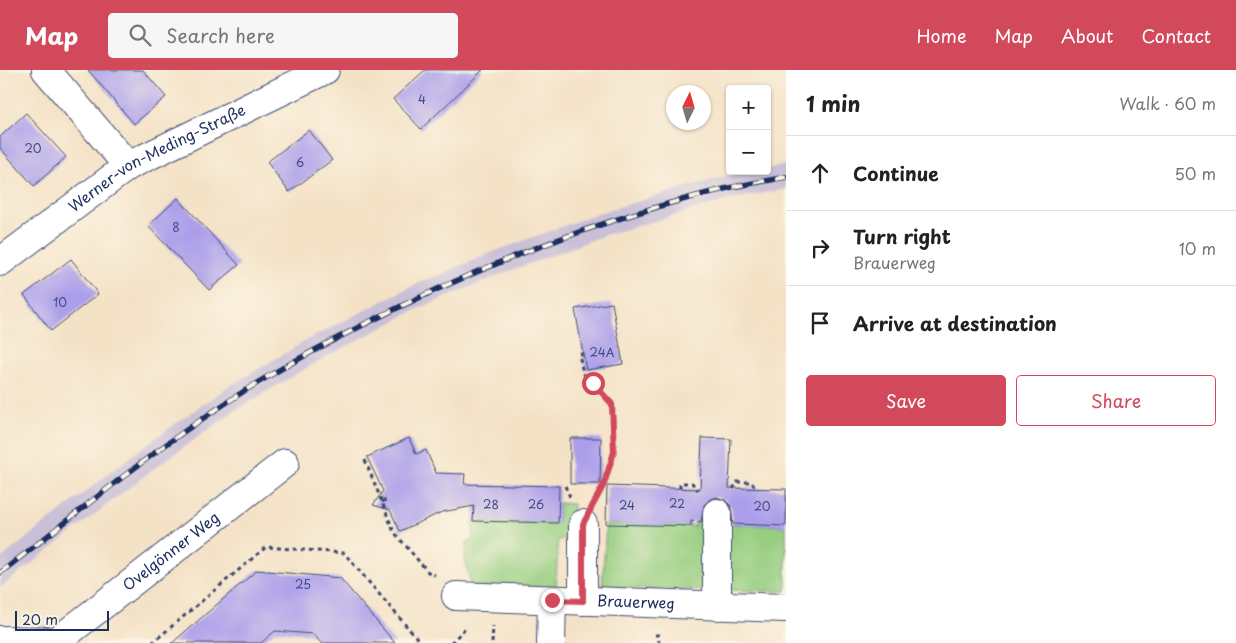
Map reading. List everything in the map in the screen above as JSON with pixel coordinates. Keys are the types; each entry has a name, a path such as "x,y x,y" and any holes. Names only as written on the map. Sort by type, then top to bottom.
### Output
{"street":[{"path":"46,70 128,166"},
{"name":"Werner-von-Meding-Straße","path":"0,262 128,166 325,70"},
{"name":"Ovelgönner Weg","path":"0,640 58,642 285,463"},
{"path":"716,513 717,606"},
{"path":"583,524 583,601"},
{"name":"Brauerweg","path":"456,596 786,608"},
{"path":"551,643 552,600"}],"path":[{"path":"583,354 579,354 583,374 612,404 614,452 604,484 583,524"},
{"path":"365,460 394,532 428,572 436,576"},
{"path":"382,502 387,500"},
{"path":"152,643 266,547 344,553 421,643"}],"shaded area":[{"path":"786,165 786,189 728,200 605,235 502,274 418,309 320,360 236,410 157,466 0,588 0,559 143,447 223,390 307,340 408,288 493,252 598,213 722,177 733,175 771,175 771,168"}],"green space":[{"path":"698,500 710,523 710,590 602,588 606,524 695,526"},
{"path":"559,503 573,504 574,538 558,540 556,588 471,587 465,559 467,542 473,539 473,521 558,523"},
{"path":"727,524 786,526 786,591 726,590"}],"building":[{"path":"88,70 143,70 166,97 134,124"},
{"path":"425,70 483,70 421,129 393,99"},
{"path":"26,113 66,157 34,186 0,148 0,137"},
{"path":"309,130 332,160 289,192 267,162"},
{"path":"178,198 239,265 209,290 148,226"},
{"path":"71,259 98,294 51,331 24,295"},
{"path":"612,303 623,364 586,370 575,309"},
{"path":"409,438 416,454 426,450 436,473 465,474 464,484 559,486 558,523 473,521 474,506 442,512 400,531 390,510 373,505 383,491 367,457"},
{"path":"570,438 601,438 600,484 570,484"},
{"path":"702,438 731,439 729,488 786,489 786,526 733,524 731,506 725,500 717,497 710,499 704,505 701,522 691,521 691,526 606,524 607,486 700,489"},
{"path":"257,570 340,578 395,643 321,643 313,634 275,631 261,643 172,643"}],"railway":[{"path":"0,573 199,421 276,372 357,328 446,285 583,231 677,201 732,187 786,177"}],"route":[{"path":"552,600 583,601 583,524 604,484 614,452 612,404 593,383"}]}
